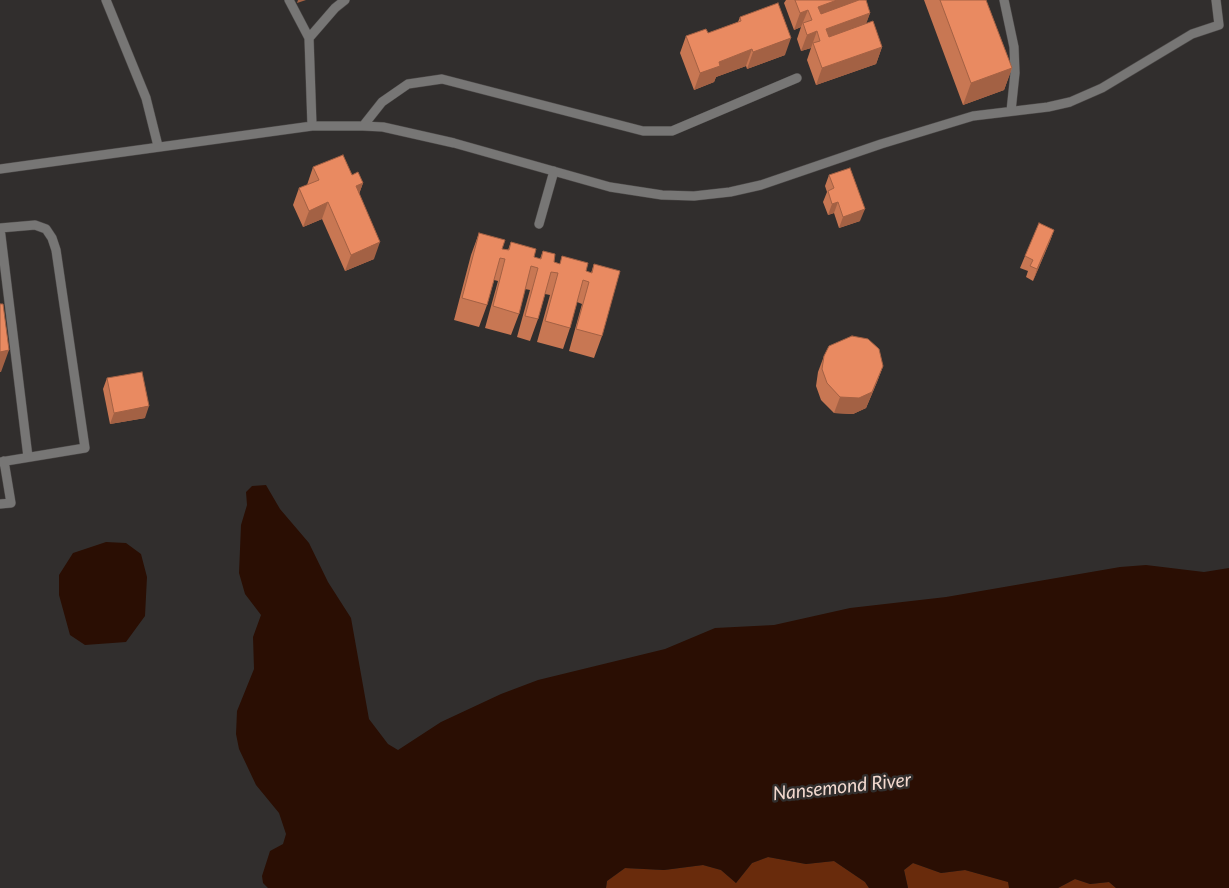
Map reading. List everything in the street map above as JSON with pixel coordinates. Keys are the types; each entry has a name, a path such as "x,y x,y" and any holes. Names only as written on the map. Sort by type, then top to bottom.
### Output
{"lane":[{"path":"106,0 146,98 158,146"},
{"path":"289,0 309,38 312,126"},
{"path":"309,38 335,8 345,0"},
{"path":"1004,0 1014,47 1015,73 1011,110"},
{"path":"1216,0 1218,25"},
{"path":"0,168 312,126 363,126 383,127 454,143 610,188 662,195 694,196 730,192 762,185 973,116 1048,107 1070,102 1102,88 1192,34 1218,25 1229,24"},
{"path":"363,126 382,102 408,84 442,79 643,131 672,132 797,78"},
{"path":"539,224 554,171"},
{"path":"0,504 11,503 2,462 85,448 56,250 52,238 46,229 35,225 0,228 28,457"}],"shaded area":[{"path":"768,857 806,864 834,861 865,882 869,888 606,888 607,881 625,868 664,870 703,865 721,870 736,883 752,863"},
{"path":"913,863 941,873 965,870 1009,882 1009,888 908,888 904,870"},
{"path":"1075,879 1090,884 1109,882 1116,888 1058,888"}],"water":[{"name":"Nansemond River","path":"266,485 280,509 309,543 328,582 351,618 369,719 388,744 398,750 441,722 501,694 538,680 665,649 715,628 774,625 850,608 946,597 1120,567 1146,565 1204,572 1229,568 1229,888 1116,888 1109,882 1090,884 1075,879 1058,888 1009,888 1008,882 965,870 941,873 913,863 904,870 908,888 869,888 865,882 834,861 806,864 768,857 752,863 736,883 721,870 703,865 664,870 625,868 607,881 606,888 268,888 263,883 262,876 270,851 283,844 286,834 279,813 256,785 239,749 236,734 237,711 254,669 253,637 261,615 245,594 239,573 241,525 247,505 246,492 252,486"},
{"path":"106,542 126,543 141,554 147,577 145,616 126,642 85,645 70,635 59,595 59,575 73,553"}],"building":[{"path":"795,0 837,0 818,7 821,14 859,0 866,0 870,13 826,29 829,37 873,21 882,47 822,68 813,43 820,41 817,31 807,35 803,23 812,20 808,10 800,13"},
{"path":"940,0 986,0 1012,68 971,83"},
{"path":"778,3 791,38 753,52 752,49 719,62 720,66 700,73 686,36 706,29 708,33 741,21 740,17"},
{"path":"343,155 352,175 358,172 363,183 356,186 380,242 351,255 328,202 309,211 299,188 319,180 313,167"},
{"path":"850,168 865,209 843,217 838,202 832,204 828,191 834,188 829,175"},
{"path":"1039,223 1054,230 1037,269 1030,266 1033,260 1025,256"},
{"path":"479,233 505,240 502,249 509,250 511,242 536,249 534,257 541,259 543,251 555,254 554,262 560,264 562,256 588,263 586,271 592,273 594,264 620,271 602,336 576,329 589,282 583,280 570,328 545,321 558,273 551,272 538,319 525,316 538,268 531,266 519,314 493,306 505,259 500,258 487,305 462,298"},
{"path":"0,304 3,304 9,350 0,352"},
{"path":"852,336 868,339 879,349 883,366 872,392 859,398 840,397 827,383 822,369 824,356 829,346"},
{"path":"142,372 149,406 114,413 107,378"}]}
